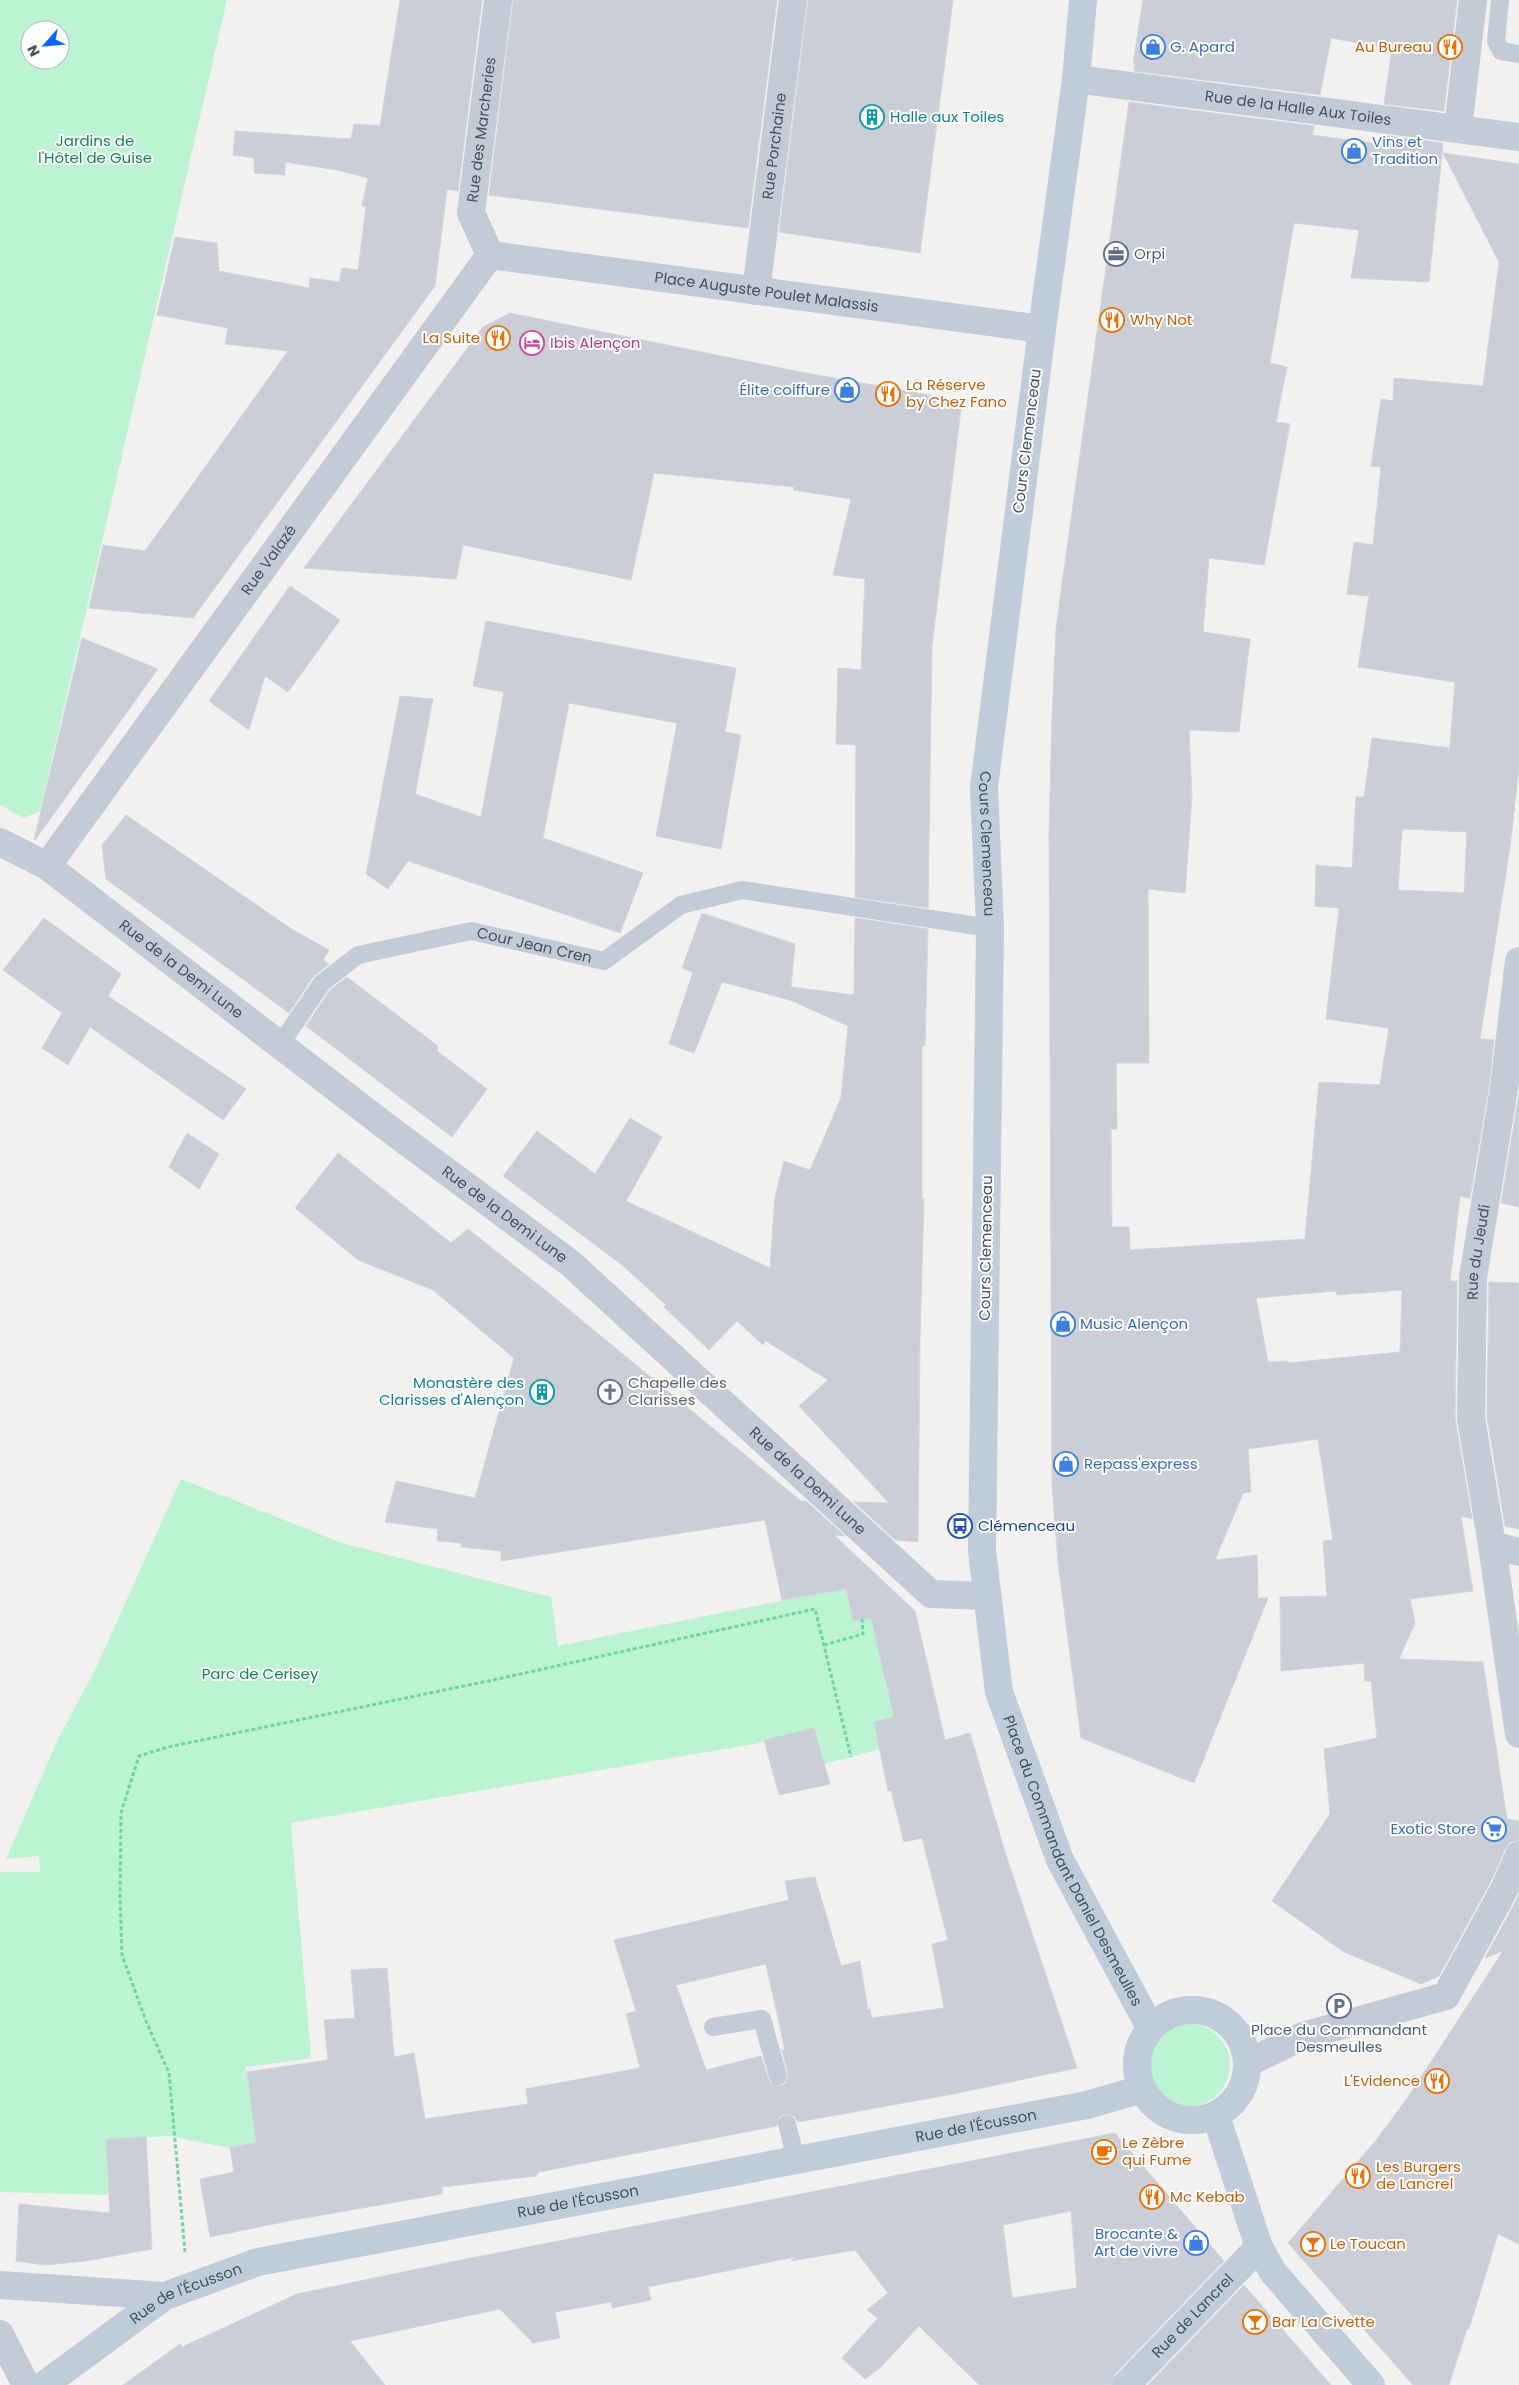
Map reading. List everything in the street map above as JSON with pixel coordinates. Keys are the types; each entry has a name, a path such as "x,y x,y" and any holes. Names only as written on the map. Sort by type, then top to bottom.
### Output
{"street":[{"name":"Rue des Marcheries","path":"490,255 471,213 498,0"},
{"name":"Rue Porchaine","path":"756,291 793,0"},
{"name":"Cours Clemenceau","path":"999,1692 982,1550 990,928 984,787 1042,329 1076,79 1083,0"},
{"path":"1458,130 1473,0"},
{"name":"Rue de la Halle Aux Toiles","path":"1076,79 1519,137"},
{"name":"Place Auguste Poulet Malassis","path":"490,255 1042,329"},
{"name":"Rue Valazé","path":"46,866 490,255"},
{"name":"Rue de la Demi Lune","path":"0,842 46,866 570,1263 931,1594 987,1596"},
{"name":"Rue du Jeudi","path":"1519,961 1504,1088 1473,1277 1471,1418 1492,1545 1519,1734"},
{"path":"1492,1545 1519,1552"},
{"name":"Place du Commandant Daniel Desmeulles","path":"999,1692 1060,1860 1150,2027"},
{"path":"1248,2062 1303,2036 1446,1996 1505,1888 1519,1855"},
{"path":"1193,2009 1216,2014 1230,2024 1243,2042 1248,2062 1245,2084 1234,2103 1216,2116 1195,2121 1174,2118 1155,2106 1142,2089 1137,2068 1139,2046 1150,2027 1168,2014 1193,2009"},
{"name":"Rue de l'Écusson","path":"44,2385 176,2292 258,2262 1087,2105 1142,2089"},
{"path":"1216,2116 1259,2246 1273,2272 1371,2385"},
{"name":"Rue de Lancrel","path":"1126,2385 1259,2246"},
{"path":"0,2285 176,2292"},
{"path":"0,2334 26,2385"}],"lane":[{"path":"1500,0 1496,41 1501,51 1519,54"},
{"name":"Cour Jean Cren","path":"280,1045 322,983 358,955 471,931 604,961 681,905 742,890 990,928"},
{"path":"713,2027 762,2019 778,2076"},
{"path":"786,2124 796,2160"}],"path":[{"path":"176,2292 169,2073 146,2021 122,1955 120,1895 121,1813 139,1756 168,1747 493,1680 815,1609 851,1757"},
{"path":"824,1645 863,1634 862,1619"}],"green space":[{"name":"Jardins de l'Hôtel de Guise","path":"0,0 227,0 40,811 24,818 0,805"},
{"name":"Parc de Cerisey","path":"181,1479 342,1543 551,1597 558,1646 845,1588 853,1621 871,1618 895,1720 880,1749 824,1764 814,1728 765,1742 291,1823 311,2058 246,2067 256,2142 230,2148 169,2136 106,2139 108,2195 0,2192 0,1874 1,1872 40,1872 39,1856 6,1859 58,1739 96,1668"},
{"path":"1189,2024 1205,2027 1218,2036 1227,2049 1230,2065 1227,2081 1218,2094 1205,2103 1189,2106 1173,2103 1160,2094 1151,2081 1148,2065 1151,2049 1160,2036 1173,2027"}],"building":[{"path":"400,0 482,0 458,191 447,189 435,286 193,618 89,608 103,545 145,551 288,351 225,344 228,328 157,315 175,237 217,243 219,271 309,288 310,278 339,282 342,268 358,270 366,206 362,206 368,178 337,170 285,162 285,175 254,173 254,158 233,155 235,131 351,139 354,124 380,126"},
{"path":"513,0 777,0 748,228 489,195"},
{"name":"Halle aux Toiles","path":"808,0 953,0 920,253 779,232"},
{"path":"1143,0 1457,0 1444,111 1384,104 1392,49 1331,38 1320,95 1134,71 1135,63 1133,63"},
{"path":"1129,102 1314,126 1312,135 1379,144 1380,135 1443,143 1429,282 1351,278 1359,230 1294,223 1270,363 1287,367 1276,422 1290,424 1264,565 1209,558 1203,632 1250,639 1239,732 1189,730 1192,795 1185,893 1148,889 1149,1063 1116,1063 1117,1129 1111,1129 1112,1227 1129,1227 1130,1250 1305,1239 1319,1082 1380,1085 1389,1028 1326,1019 1339,908 1315,906 1316,865 1352,868 1356,797 1364,797 1372,738 1450,748 1455,682 1358,667 1369,596 1347,594 1354,542 1373,545 1381,467 1371,466 1381,399 1393,401 1394,378 1483,386 1499,262 1443,153 1519,164 1519,768 1510,847 1480,1039 1494,1040 1489,1086 1470,1198 1460,1196 1450,1281 1457,1281 1455,1418 1472,1519 1461,1516 1473,1591 1410,1599 1415,1623 1399,1659 1483,1662 1507,1819 1519,1821 1519,1840 1510,1842 1505,1849 1491,1881 1439,1976 1421,1984 1344,1952 1272,1901 1330,1814 1324,1749 1377,1738 1371,1681 1365,1681 1364,1663 1281,1671 1280,1597 1327,1596 1323,1541 1333,1540 1318,1439 1248,1449 1251,1492 1243,1493 1215,1560 1257,1555 1258,1598 1268,1598 1194,1783 1081,1738 1058,1563 1052,1484 1049,832 1052,719 1056,629","holes":["1402,829 1467,832 1464,893 1398,890","1402,1290 1400,1352 1288,1363 1288,1361 1268,1362 1256,1298 1336,1291 1337,1295"]},
{"path":"510,313 800,372 962,401 932,646 928,908 855,897 856,745 836,744 838,668 861,670 865,579 833,575 851,499 793,490 794,487 654,473 631,580 463,545 456,579 304,568 483,327"},
{"path":"290,586 340,620 288,692 265,676 249,730 209,701"},
{"path":"486,621 736,668 725,732 741,735 721,849 656,836 677,723 569,703 543,838 643,873 620,933 408,861 388,889 366,874 400,696 433,699 415,794 481,817 504,692 473,686"},
{"path":"82,638 158,669 34,840"},
{"path":"126,815 293,930 329,950 323,960 329,964 313,977 289,1013 106,879 102,845"},
{"path":"702,913 795,944 791,987 854,995 855,918 928,929 925,1046 922,1046 922,1199 924,1199 920,1340 918,1542 895,1540 854,1502 889,1503 799,1406 828,1380 766,1341 763,1345 737,1321 709,1350 664,1307 666,1305 622,1265 503,1176 537,1131 595,1174 630,1118 662,1137 626,1201 770,1268 775,1197 784,1161 810,1170 841,1098 848,1026 790,1000 722,982 694,1053 669,1044 693,972 682,968"},
{"path":"44,918 121,974 108,996 246,1089 223,1120 90,1027 68,1065 42,1048 62,1013 3,970"},
{"path":"347,977 438,1046 437,1051 487,1089 452,1137 306,1026 330,990"},
{"path":"1519,1093 1519,1207 1501,1203"},
{"path":"187,1133 219,1154 199,1189 169,1167"},
{"path":"338,1153 451,1243 468,1229 550,1294 801,1501 806,1501 845,1536 834,1535 915,1611 945,1740 970,1733 1005,1852 1077,2068 953,2094 798,2122 794,2116 785,2114 779,2117 777,2126 539,2172 536,2176 442,2187 442,2194 288,2221 210,2237 200,2179 234,2172 230,2148 256,2142 247,2072 328,2060 324,2020 355,2018 351,1970 387,1968 394,2057 414,2053 425,2119 528,2104 526,2089 640,2068 626,2014 636,2011 614,1940 789,1900 785,1881 815,1877 841,1966 860,1961 868,2010 870,2009 872,2018 944,2008 932,1944 948,1940 922,1838 904,1842 891,1790 888,1791 874,1722 894,1717 871,1618 853,1621 846,1589 782,1600 765,1520 501,1561 501,1551 461,1547 461,1543 437,1541 438,1529 385,1522 396,1481 475,1498 514,1358 433,1290 358,1260 295,1208","holes":["766,1964 785,2050 782,2050 788,2074 786,2083 780,2086 770,2083 761,2056 706,2070 676,1985"]},
{"path":"1489,1282 1519,1283 1519,1529 1505,1526 1487,1417"},
{"path":"814,1728 830,1784 779,1795 764,1740"},
{"path":"1519,1895 1519,2244 1498,2234 1469,2329 1467,2329 1449,2385 1413,2385 1288,2243 1377,2139 1408,2097 1503,1951 1485,1958"},
{"path":"1115,2133 1224,2261 1115,2374 1111,2385 979,2385 919,2326 881,2367 865,2379 842,2358 878,2318 867,2310 888,2293 855,2250 791,2261 795,2257 648,2287 651,2300 612,2308 611,2302 555,2312 560,2338 533,2343 500,2309 350,2341 385,2385 123,2385 180,2344 182,2347 297,2294 461,2260","holes":["1071,2211 1077,2288 1012,2298 1003,2225"]},
{"path":"146,2137 152,2249 86,2261 45,2265 16,2261 19,2204 110,2213 106,2139"},
{"path":"1244,2285 1331,2385 1148,2385"}],"place":[{"name":"G. Apard","path":"1153,47"},
{"name":"Au Bureau","path":"1450,47"},
{"name":"Halle aux Toiles","path":"872,117"},
{"name":"Vins et Tradition","path":"1354,151"},
{"name":"Orpi","path":"1116,254"},
{"name":"Why Not","path":"1112,320"},
{"name":"La Suite","path":"498,338"},
{"name":"Ibis Alençon","path":"532,343"},
{"name":"Élite coiffure","path":"847,390"},
{"name":"La Réserve by Chez Fano","path":"888,394"},
{"name":"Music Alençon","path":"1063,1324"},
{"name":"Monastère des Clarisses d'Alençon","path":"542,1392"},
{"name":"Chapelle des Clarisses","path":"610,1392"},
{"name":"Repass'express","path":"1066,1464"},
{"name":"Clémenceau","path":"960,1526"},
{"name":"Exotic Store","path":"1494,1829"},
{"name":"Place du Commandant Desmeulles","path":"1339,2006"},
{"name":"L'Evidence","path":"1437,2081"},
{"name":"Le Zèbre qui Fume","path":"1104,2152"},
{"name":"Les Burgers de Lancrel","path":"1358,2176"},
{"name":"Mc Kebab","path":"1152,2197"},
{"name":"Brocante & Art de vivre","path":"1196,2243"},
{"name":"Le Toucan","path":"1313,2244"},
{"name":"Bar La Civette","path":"1255,2322"}]}
